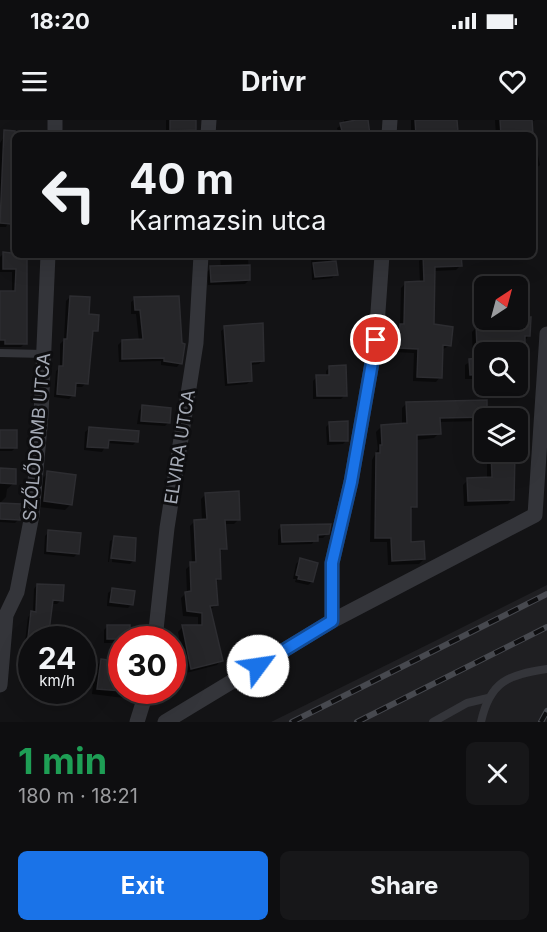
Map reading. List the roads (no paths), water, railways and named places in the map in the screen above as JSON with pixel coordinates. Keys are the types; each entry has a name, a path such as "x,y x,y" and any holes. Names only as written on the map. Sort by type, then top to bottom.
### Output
{"street":[{"name":"SZŐLŐDOMB UTCA","path":"0,685 3,616 17,592 32,515 44,354 48,258"},
{"name":"ELVIRA UTCA","path":"156,626 167,528 196,343 201,258"},
{"path":"332,621 332,563 351,482 376,340 382,258"},
{"path":"165,722 332,621 535,515 547,334"},
{"path":"137,722 143,704"}],"lane":[{"path":"0,353 44,354"},
{"path":"481,722 488,698 500,683 507,679 547,669"},
{"path":"433,722 467,703 488,698"}],"railway":[{"path":"292,722 547,594"},
{"path":"357,722 547,627"},
{"path":"541,722 547,711"}]}
